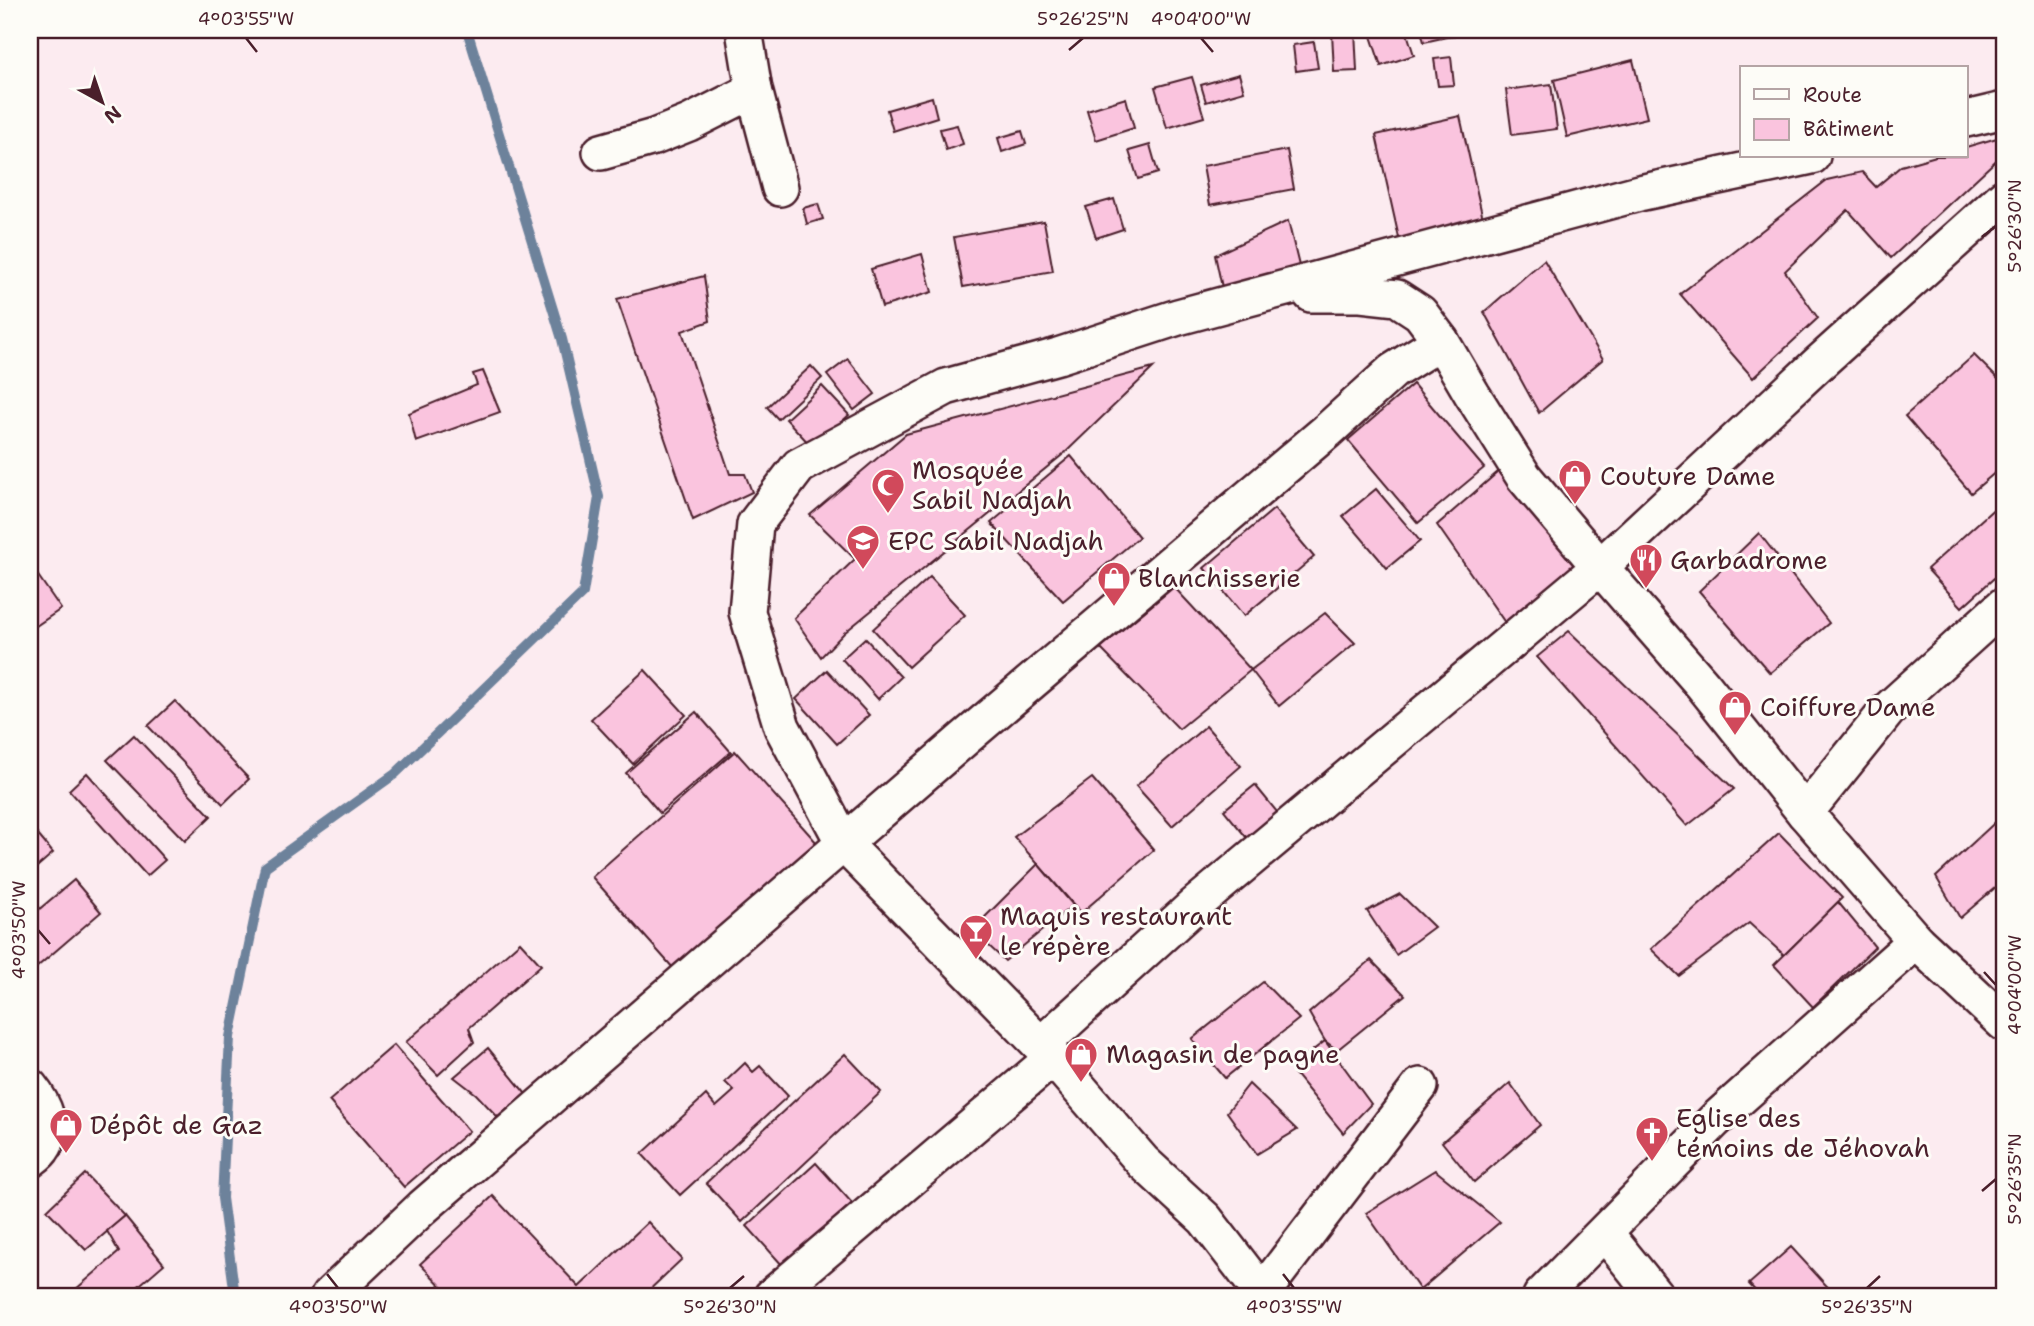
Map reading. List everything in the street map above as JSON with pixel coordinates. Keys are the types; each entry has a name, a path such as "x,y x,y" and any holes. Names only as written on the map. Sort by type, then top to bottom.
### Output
{"street":[{"path":"744,30 754,90 780,188"},
{"path":"601,152 654,137 690,123 754,90"},
{"path":"1968,119 2004,110"},
{"path":"1420,1086 1261,1295 1205,1219 1143,1162 1047,1051 845,845 782,727 747,612 755,524 799,466 946,387 1058,356 1178,317 1639,193 1803,158"},
{"path":"772,1296 1047,1051 1195,905 1600,567 1817,365 2004,197"},
{"path":"1264,294 1361,294 1397,298 1420,313 1441,341 1524,477 1703,685 1805,813 1916,941 2004,1023"},
{"path":"329,1296 423,1208 845,845 964,739 1327,431 1393,371 1441,341"},
{"path":"1805,813 1888,710 2004,605"},
{"path":"1541,1296 1715,1120 1916,941"},
{"path":"30,1087 50,1125 43,1148 30,1160"},
{"path":"1605,1233 1656,1296"}],"building":[{"path":"1355,30 1357,71 1334,72 1332,32"},
{"path":"1369,30 1406,30 1414,55 1381,66"},
{"path":"1421,30 1478,30 1424,42"},
{"path":"1314,42 1318,68 1296,71 1293,45"},
{"path":"1451,57 1454,85 1438,86 1434,59"},
{"path":"1633,60 1647,118 1567,137 1554,80"},
{"path":"1239,74 1244,91 1206,102 1201,85"},
{"path":"1192,77 1204,117 1167,128 1155,87"},
{"path":"1551,84 1557,129 1512,135 1506,90"},
{"path":"932,97 937,117 893,131 887,110"},
{"path":"1126,98 1134,128 1096,140 1087,110"},
{"path":"1460,116 1485,228 1401,247 1376,135"},
{"path":"957,125 963,144 946,150 940,129"},
{"path":"1022,131 1026,144 1002,152 998,138"},
{"path":"1997,138 2004,153 1891,258 1848,210 1785,271 1818,318 1753,378 1680,294 1827,180 1862,172 1876,187 1901,166 1929,158 1968,158 1968,146"},
{"path":"1150,145 1158,173 1138,179 1129,151"},
{"path":"1287,150 1294,189 1210,205 1203,166"},
{"path":"1114,199 1123,229 1096,238 1086,207"},
{"path":"818,204 823,219 807,224 803,208"},
{"path":"1044,221 1053,271 963,287 954,237"},
{"path":"1288,221 1301,274 1223,292 1215,255"},
{"path":"922,254 932,292 882,307 871,269"},
{"path":"1544,260 1603,359 1539,413 1484,312"},
{"path":"704,276 710,321 682,331 730,474 745,474 752,492 693,520 617,299"},
{"path":"1974,355 2004,385 2004,465 1971,493 1905,416"},
{"path":"848,359 875,394 854,410 827,375"},
{"path":"811,366 822,378 778,419 767,407"},
{"path":"1153,368 1067,451 844,633 821,657 794,618 855,559 810,515 906,434"},
{"path":"483,371 500,412 416,442 409,413 477,385 473,374"},
{"path":"1413,384 1484,468 1418,523 1348,440"},
{"path":"822,386 849,415 813,448 786,419"},
{"path":"1071,456 1139,537 1063,601 991,523"},
{"path":"1498,472 1579,568 1506,624 1437,525"},
{"path":"1376,489 1420,541 1387,568 1343,516"},
{"path":"1998,505 2004,512 2004,569 1962,607 1927,569"},
{"path":"1274,509 1314,557 1244,616 1204,568"},
{"path":"1759,533 1829,623 1770,673 1699,591"},
{"path":"30,564 61,609 30,630"},
{"path":"930,577 965,615 908,667 873,629"},
{"path":"1174,587 1251,670 1179,729 1100,648"},
{"path":"1325,613 1355,643 1279,706 1251,670"},
{"path":"1569,631 1734,789 1687,826 1537,657"},
{"path":"865,638 901,677 878,699 842,659"},
{"path":"645,670 686,715 633,764 591,719"},
{"path":"827,670 869,715 837,744 796,699"},
{"path":"175,701 249,779 223,804 148,726"},
{"path":"696,712 731,752 660,813 626,773"},
{"path":"1206,726 1241,766 1172,826 1136,786"},
{"path":"134,735 211,816 185,841 107,760"},
{"path":"735,751 817,843 674,969 592,877"},
{"path":"87,773 165,860 147,876 69,790"},
{"path":"1092,778 1154,850 1081,913 1014,837"},
{"path":"1255,785 1282,818 1251,843 1224,810"},
{"path":"2004,814 2004,880 1960,918 1936,877"},
{"path":"33,829 53,853 30,873 30,831"},
{"path":"1779,833 1842,898 1784,955 1749,923 1679,976 1651,949"},
{"path":"1038,864 1073,905 1005,961 972,930"},
{"path":"74,880 101,912 30,973 30,917"},
{"path":"1400,894 1434,927 1396,955 1367,911"},
{"path":"1838,902 1875,947 1813,1007 1774,965"},
{"path":"520,942 541,965 469,1028 474,1042 438,1075 406,1042"},
{"path":"1371,960 1405,995 1337,1050 1325,1041 1309,1013"},
{"path":"1263,982 1299,1019 1225,1078 1192,1039"},
{"path":"1325,1041 1371,1104 1343,1133 1290,1068"},
{"path":"394,1045 469,1131 404,1187 329,1101"},
{"path":"488,1048 535,1105 509,1129 476,1094 454,1077"},
{"path":"845,1054 881,1092 742,1222 706,1183"},
{"path":"745,1063 753,1072 760,1066 788,1096 680,1195 642,1154 706,1095 716,1107 734,1091 725,1082"},
{"path":"1510,1083 1540,1125 1474,1182 1442,1142"},
{"path":"1249,1084 1297,1130 1257,1154 1227,1112"},
{"path":"816,1163 852,1203 783,1266 747,1226"},
{"path":"1435,1170 1500,1222 1420,1290 1366,1213"},
{"path":"85,1174 125,1216 86,1250 47,1210"},
{"path":"493,1196 579,1287 648,1222 682,1259 643,1296 451,1296 420,1264"},
{"path":"125,1216 164,1264 127,1296 68,1296 119,1252 107,1231"},
{"path":"1791,1247 1836,1296 1760,1296 1749,1284"}],"waterway":[{"path":"235,1296 222,1198 230,1037 265,867 395,774 583,593 599,497 562,339 467,30"}],"place":[{"name":"Couture Dame","path":"1575,506"},
{"name":"Mosquée Sabil Nadjah","path":"888,515"},
{"name":"EPC Sabil Nadjah","path":"863,571"},
{"name":"Garbadrome","path":"1646,590"},
{"name":"Blanchisserie","path":"1114,608"},
{"name":"Coiffure Dame","path":"1735,737"},
{"name":"Maquis restaurant le répère","path":"976,961"},
{"name":"Magasin de pagne","path":"1081,1084"},
{"name":"Dépôt de Gaz","path":"66,1155"},
{"name":"Eglise des témoins de Jéhovah","path":"1652,1163"}]}
